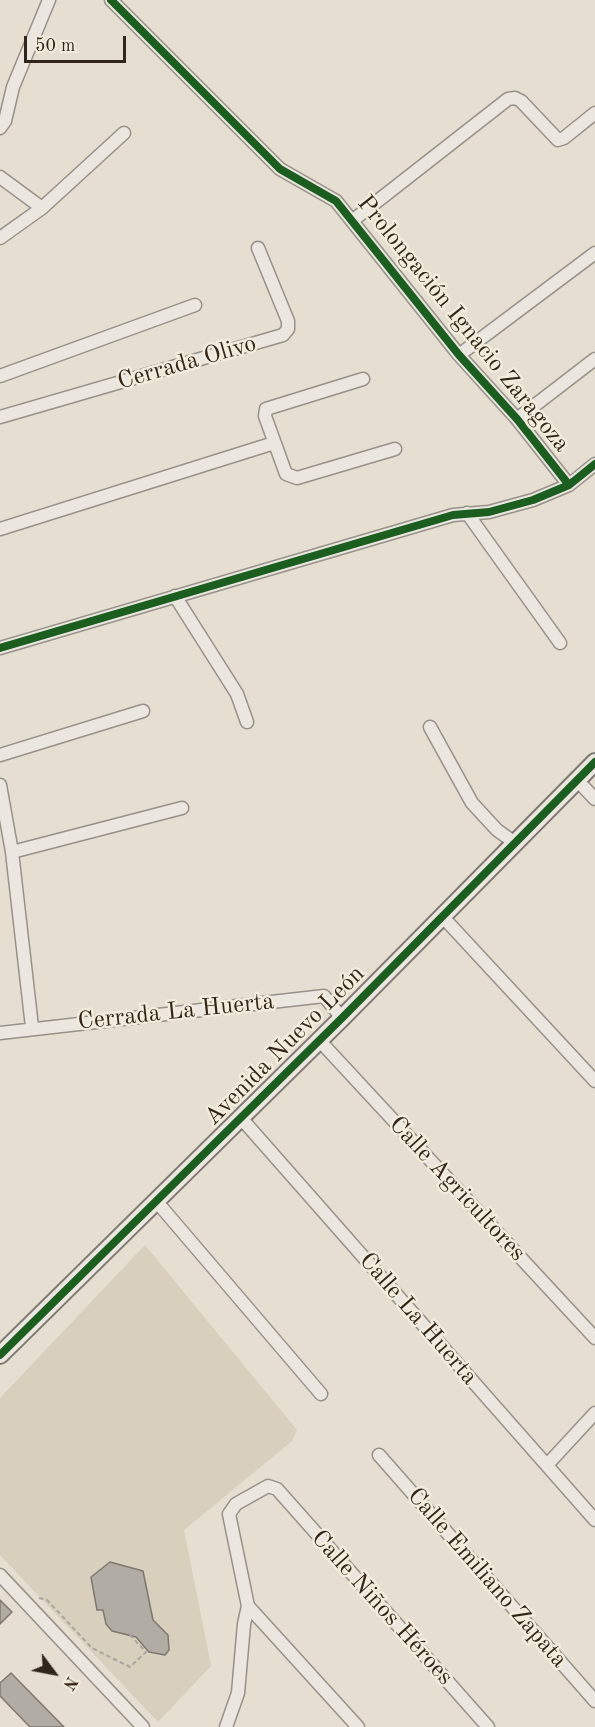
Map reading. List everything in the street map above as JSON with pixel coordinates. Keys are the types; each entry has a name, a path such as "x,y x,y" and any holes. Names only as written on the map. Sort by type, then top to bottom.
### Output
{"street":[{"path":"0,128 5,121 13,87 49,0"},
{"name":"Prolongación Ignacio Zaragoza","path":"111,0 280,169 330,196 352,220 459,356 517,419 569,485"},
{"path":"352,220 508,99 515,98 520,101 558,140 564,138 595,113"},
{"path":"0,238 42,208 124,133"},
{"path":"0,177 42,208"},
{"name":"Cerrada Olivo","path":"0,417 283,335 288,329 288,321 258,248"},
{"path":"459,356 595,253"},
{"path":"0,376 195,305"},
{"path":"517,419 595,359"},
{"path":"363,379 270,405 266,409 265,416 286,474 297,478 395,449"},
{"path":"0,528 274,443"},
{"name":"Prolongación Ignacio Zaragoza","path":"0,648 467,513 489,512 522,503 569,485 595,464"},
{"path":"467,513 560,643"},
{"path":"175,596 237,694 247,722"},
{"path":"0,755 143,711"},
{"path":"430,727 472,803 497,830 515,843"},
{"name":"Avenida Nuevo León","path":"0,1355 342,1018 595,762"},
{"path":"577,780 595,799"},
{"path":"0,785 12,852 32,1027"},
{"path":"12,852 182,808"},
{"path":"442,916 595,1081"},
{"name":"Cerrada La Huerta","path":"0,1033 32,1027 324,996 342,1018"},
{"name":"Calle Agricultores","path":"319,1040 595,1338"},
{"name":"Calle La Huerta","path":"241,1118 595,1520"},
{"path":"157,1202 321,1394"},
{"path":"547,1465 595,1413"},
{"name":"Calle Emiliano Zapata","path":"379,1455 595,1701"},
{"name":"Calle Niños Héroes","path":"248,1606 229,1514 236,1504 268,1486 277,1489 488,1727"},
{"path":"0,1575 142,1727"},
{"path":"226,1727 238,1693 248,1606"},
{"path":"248,1606 358,1727"}],"path":[{"path":"21,1598 44,1598 92,1648 130,1667 146,1652 130,1635"}],"shaded area":[{"path":"145,1245 297,1430 292,1441 184,1530 211,1666 158,1722 0,1555 0,1398"}],"building":[{"path":"110,1562 143,1571 153,1620 168,1635 169,1650 165,1655 149,1652 136,1637 112,1631 106,1624 103,1610 97,1610 91,1577"},
{"path":"0,1600 12,1612 0,1624"},
{"path":"11,1673 64,1727 30,1727 0,1696 0,1683"}],"cycle path":[{"path":"111,0 280,169 336,201 459,355 517,419 569,485"},
{"path":"0,648 453,515 489,512 533,500 569,485 595,464"},
{"path":"0,1355 342,1018 595,762"}]}
